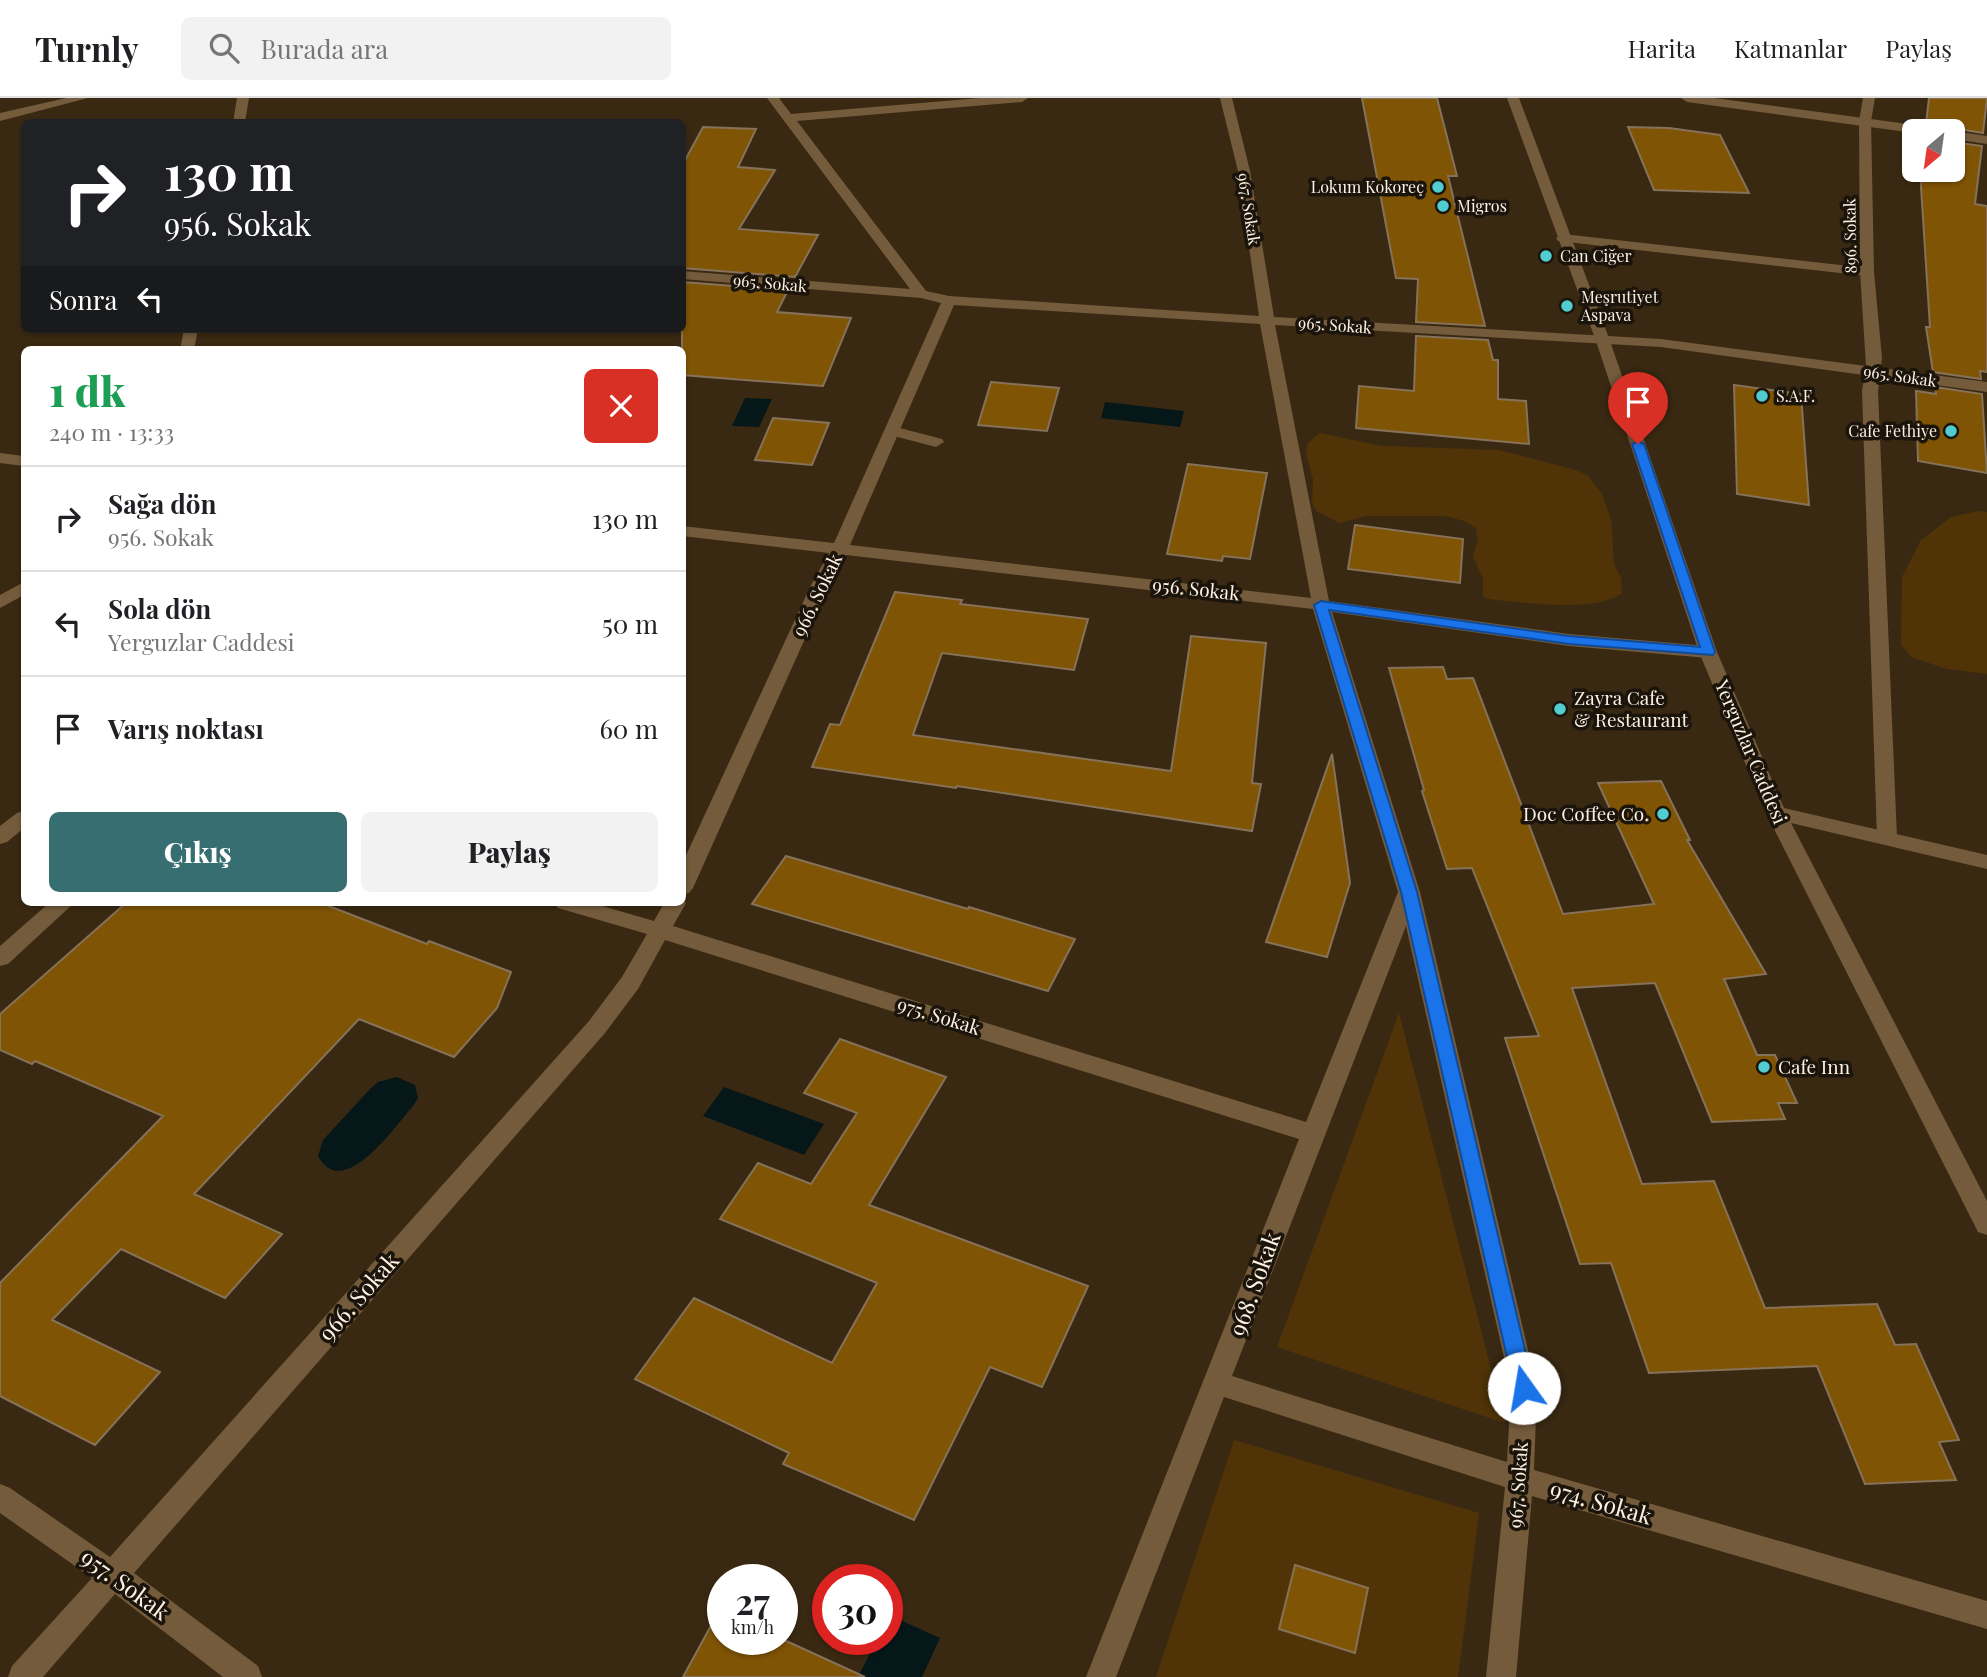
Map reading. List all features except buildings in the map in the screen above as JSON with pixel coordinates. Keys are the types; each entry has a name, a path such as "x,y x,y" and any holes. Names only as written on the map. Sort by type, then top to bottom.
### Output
{"street":[{"path":"0,117 82,98"},
{"path":"240,119 243,98"},
{"path":"773,98 921,294"},
{"path":"788,118 1022,98"},
{"name":"967. Sokak","path":"1226,98 1244,171 1262,294 1321,605 1409,892 1524,1388 1520,1479 1501,1677"},
{"name":"Yerguzlar Caddesi","path":"1513,98 1603,341 1709,652 1776,813 1987,1225"},
{"path":"1687,98 1902,127"},
{"name":"896. Sokak","path":"1869,98 1865,121 1867,272 1875,358 1870,391 1887,838"},
{"path":"1965,137 1987,140"},
{"path":"1563,239 1867,272"},
{"name":"965. Sokak","path":"686,275 921,294 949,300 1698,347 1987,387"},
{"name":"966. Sokak","path":"686,879 820,585 840,549 949,300"},
{"path":"892,431 936,442"},
{"path":"0,458 21,461"},
{"name":"956. Sokak","path":"686,531 1321,605 1569,640 1709,652"},
{"path":"0,604 21,589"},
{"path":"1776,813 1987,862"},
{"path":"0,837 21,820"},
{"name":"968. Sokak","path":"1101,1677 1218,1382 1311,1133 1409,892"},
{"path":"0,958 60,906"},
{"name":"975. Sokak","path":"576,906 661,930 1311,1133"},
{"name":"966. Sokak","path":"23,1677 597,1027 630,983 673,906"},
{"name":"974. Sokak","path":"1218,1382 1520,1479 1987,1615"},
{"name":"957. Sokak","path":"0,1497 114,1576 247,1677"}],"shaded area":[{"path":"745,398 772,399 759,427 732,426"},
{"path":"1105,402 1184,411 1180,427 1101,418"},
{"path":"1320,433 1382,446 1499,450 1576,470 1588,476 1602,494 1611,519 1614,564 1621,578 1622,593 1610,599 1578,605 1490,599 1483,597 1483,578 1473,557 1478,540 1476,528 1464,521 1445,516 1366,516 1340,523 1316,511 1312,502 1313,479 1306,454 1308,443"},
{"path":"1978,511 1987,512 1987,674 1947,669 1911,657 1901,644 1902,577 1921,540 1951,517"},
{"path":"1399,1013 1505,1423 1277,1347"},
{"path":"397,1077 415,1085 418,1098 413,1106 382,1143 355,1166 341,1171 329,1168 318,1156 323,1140 378,1082"},
{"path":"724,1087 824,1124 804,1155 703,1116"},
{"path":"1234,1440 1479,1513 1458,1677 1156,1677"},
{"path":"903,1621 940,1638 922,1677 858,1677 869,1655 903,1655"}],"place":[{"name":"Lokum Kokoreç","path":"1438,187"},
{"name":"Migros","path":"1443,206"},
{"name":"Can Ciğer","path":"1546,256"},
{"name":"Meşrutiyet Aspava","path":"1567,306"},
{"name":"S.A.F.","path":"1762,396"},
{"name":"Cafe Fethiye","path":"1951,431"},
{"name":"Zayra Cafe & Restaurant","path":"1560,709"},
{"name":"Doc Coffee Co.","path":"1663,814"},
{"name":"Cafe Inn","path":"1764,1067"}],"route":[{"path":"1524,1388 1409,892 1321,605 1569,640 1709,652 1638,444"}]}
